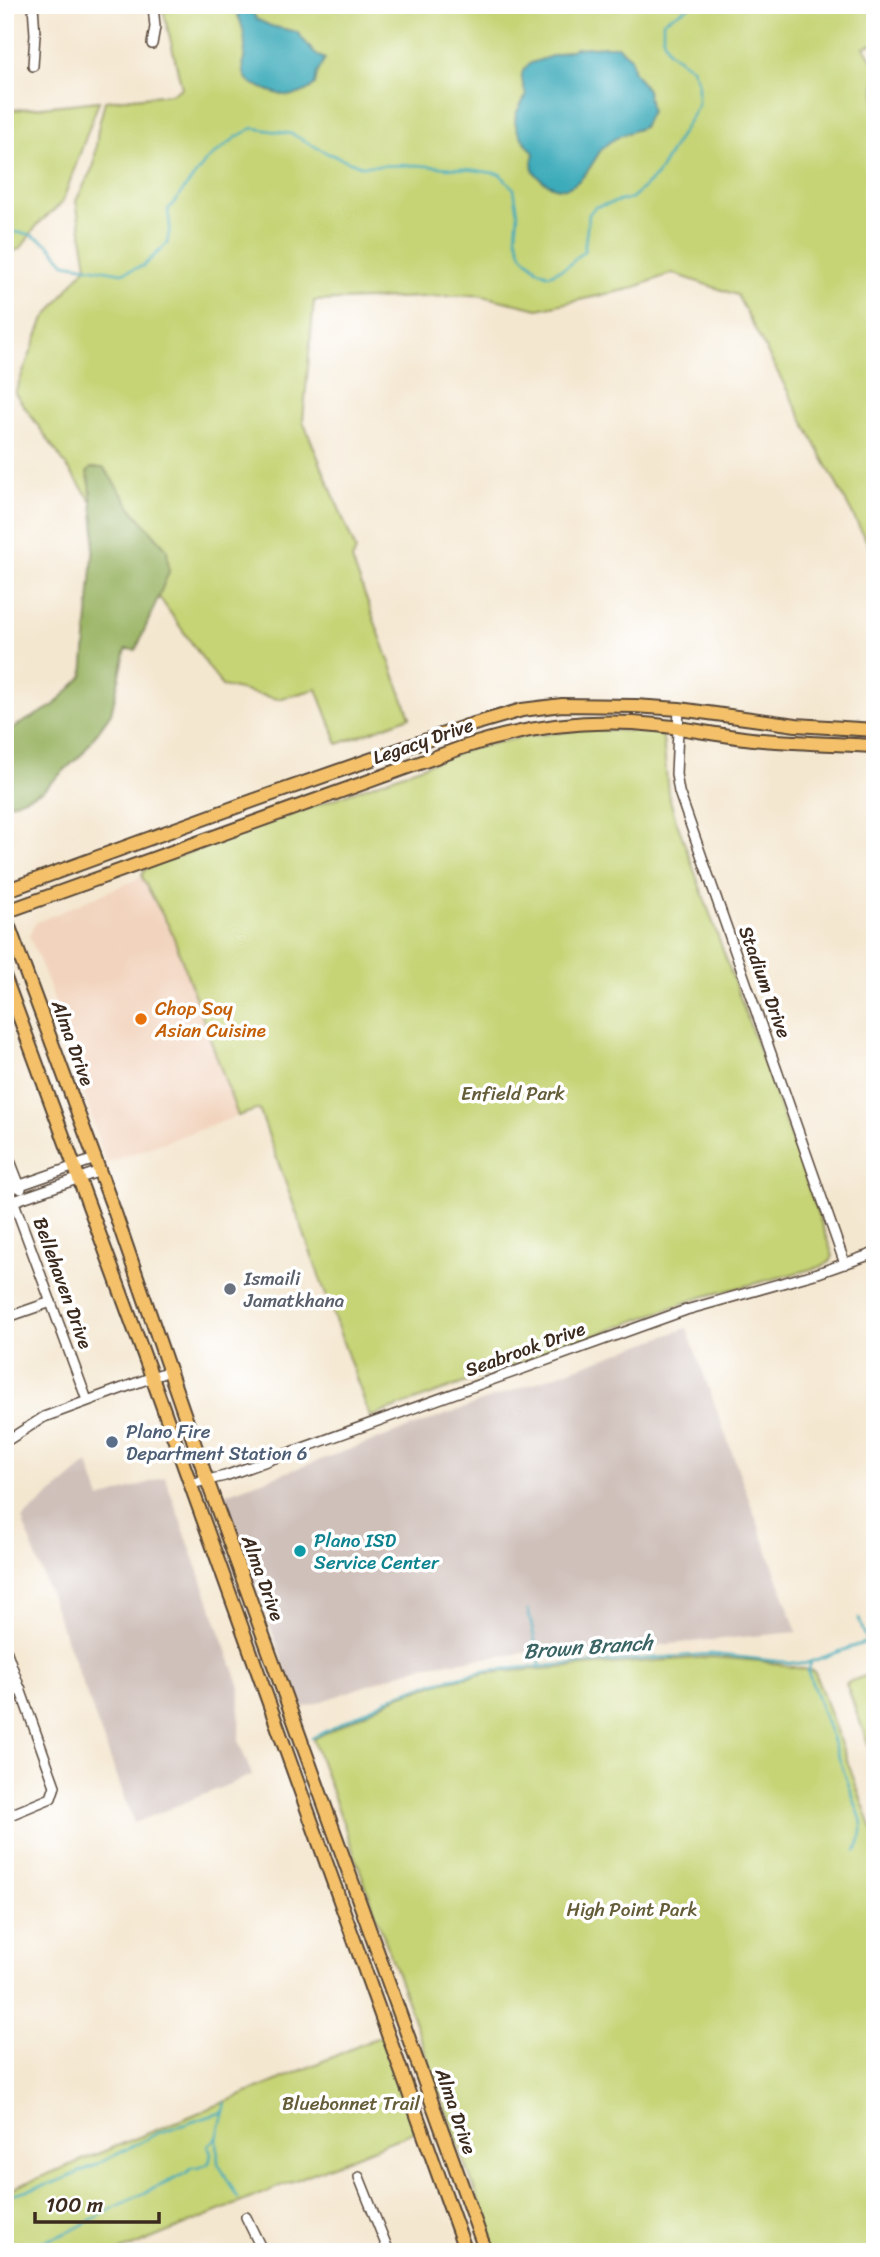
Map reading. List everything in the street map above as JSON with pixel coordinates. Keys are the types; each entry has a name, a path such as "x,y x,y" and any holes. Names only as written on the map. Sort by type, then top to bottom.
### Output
{"main road":[{"name":"Legacy Drive","path":"5,891 255,800 464,727 522,710 562,705 679,709 796,725 875,730"},
{"name":"Legacy Drive","path":"5,914 461,748 526,730 574,724 622,723 760,740 875,746"},
{"path":"255,800 264,818"},
{"path":"128,846 134,865"},
{"name":"Alma Drive","path":"5,914 484,2251"},
{"name":"Alma Drive","path":"5,978 152,1377 466,2252"},
{"path":"40,1071 59,1062"},
{"path":"257,1670 273,1663"},
{"path":"407,2092 426,2085"}],"street":[{"path":"33,5 33,66"},
{"path":"152,44 155,27 153,5"},
{"name":"Stadium Drive","path":"679,709 676,774 679,792 845,1264"},
{"name":"Bellehaven Drive","path":"5,1148 24,1198"},
{"path":"9,1189 97,1165"},
{"path":"13,1201 77,1172"},
{"name":"Bellehaven Drive","path":"5,1178 87,1400"},
{"name":"Seabrook Drive","path":"190,1484 225,1476 686,1310 875,1253"},
{"path":"5,1318 51,1302"},
{"path":"5,1442 44,1417 169,1371"},
{"path":"5,1647 55,1786 54,1794 41,1803 5,1817"},
{"path":"5,1695 20,1689"},
{"path":"359,2177 389,2252"},
{"path":"247,2217 263,2252"}],"shaded area":[{"path":"142,877 171,930 238,1116 106,1163 49,985 29,935 35,923"},
{"path":"687,1328 797,1632 534,1657 532,1652 421,1666 300,1709 223,1495"},
{"path":"88,1463 100,1499 165,1477 240,1687 239,1743 252,1775 134,1823 22,1519"}],"green space":[{"path":"162,5 324,5 339,9 344,5 875,5 875,43 864,47 875,65 875,557 737,295 672,273 630,289 538,309 478,295 314,301 303,421 356,550 352,560 410,717 338,744 317,689 278,699 222,686 15,393 43,321 87,265 76,201 94,165 98,129 105,101 171,94 182,88"},
{"path":"99,101 62,203 38,224 21,248 5,255 5,111"},
{"path":"91,468 104,468 135,513 167,549 169,572 136,650 126,649 111,713 82,754 42,791 5,806 5,732 53,706 83,676 95,531 87,473"},
{"name":"Enfield Park","path":"585,729 657,732 663,738 668,793 675,817 833,1256 830,1262 820,1267 698,1298 370,1417 259,1109 238,1116 171,930 142,877 143,872 147,868 469,749 518,738"},
{"name":"High Point Park","path":"711,1657 762,1661 815,1673 875,1837 875,2252 497,2252 313,1739 399,1696 439,1683 487,1673"},
{"path":"875,1672 875,1763 846,1683"},
{"name":"Bluebonnet Trail","path":"381,2036 416,2131 119,2252 5,2252 5,2182 9,2190"}],"water":[{"path":"232,5 250,5 256,19 271,26 297,32 315,54 325,59 315,85 301,93 281,95 248,81 243,70 243,30"},
{"path":"617,46 631,57 633,70 647,90 651,111 643,127 605,146 584,176 569,187 559,188 543,181 533,169 534,153 515,123 517,112 526,96 522,82 523,70 531,63 576,48"}],"waterway":[{"path":"5,231 29,234 48,244 65,263 122,273 143,266 167,244 170,226 168,210 207,160 253,128 292,134 327,153 361,166 416,165 500,174 514,189 518,213 516,236 522,254 538,270 549,275 568,266 584,251 589,214 595,207 632,198 657,175 698,105 698,82 692,68 669,52 663,38 663,21 693,5"},
{"path":"528,1610 540,1664"},
{"path":"859,1619 867,1641"},
{"name":"Brown Branch","path":"312,1738 399,1694 428,1684 490,1670 711,1654 804,1664 875,1639"},
{"path":"811,1662 808,1672 861,1819 862,1835 856,1851"},
{"path":"5,2084 10,2083"},
{"path":"226,2103 217,2138 218,2163 238,2198"},
{"path":"5,2188 8,2195 54,2183 158,2133 223,2112"},
{"path":"15,2252 69,2232 187,2173 191,2168 199,2168 209,2163 211,2153 208,2146 217,2138"}],"place":[{"name":"Chop Soy Asian Cuisine","path":"141,1019"},
{"name":"Ismaili Jamatkhana","path":"230,1289"},
{"name":"Plano Fire Department Station 6","path":"112,1442"},
{"name":"Plano ISD Service Center","path":"300,1551"}]}
